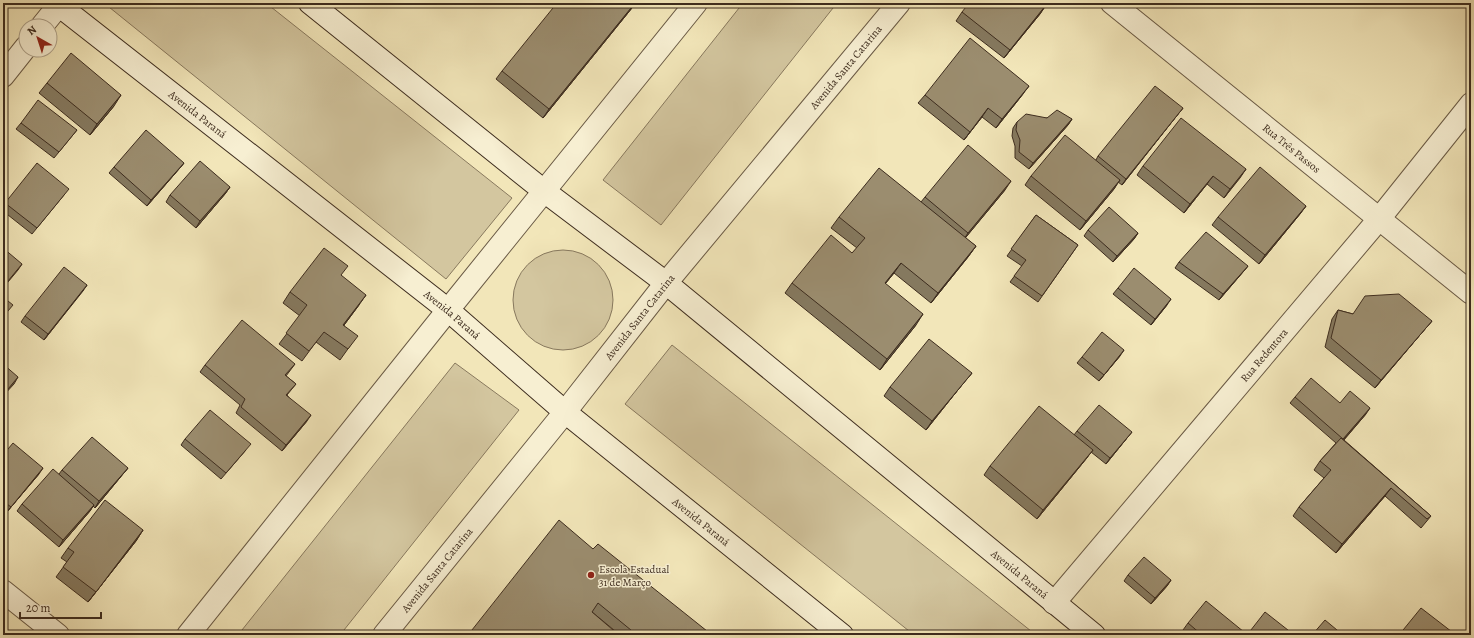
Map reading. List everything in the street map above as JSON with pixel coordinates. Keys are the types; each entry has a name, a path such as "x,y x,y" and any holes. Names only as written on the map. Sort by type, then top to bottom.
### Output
{"street":[{"name":"Avenida Paraná","path":"310,3 544,191 666,283 1094,635"},
{"path":"188,635 696,3"},
{"name":"Avenida Santa Catarina","path":"384,635 565,412 666,283 900,3"},
{"name":"Rua Três Passos","path":"1112,3 1471,293"},
{"name":"Avenida Paraná","path":"57,4 448,310 565,412 842,635"},
{"path":"47,18 57,4"},
{"path":"3,76 18,57"},
{"name":"Rua Redentora","path":"1054,603 1378,219 1471,104"},
{"path":"3,591 58,635"}],"shaded area":[{"path":"104,3 266,3 512,198 446,279"},
{"path":"743,3 837,3 661,225 603,180"},
{"path":"563,250 582,253 599,264 610,281 613,300 610,319 599,336 582,347 563,350 544,347 527,336 516,319 513,300 516,281 527,264 544,253"},
{"path":"672,345 1036,635 914,635 625,404"},
{"path":"455,363 519,410 340,635 238,635"}],"building":[{"path":"557,3 635,3 549,109 502,71"},
{"path":"969,3 1043,3 1046,5 1010,50 962,12"},
{"path":"970,38 1029,86 1002,119 988,108 970,132 925,95"},
{"path":"71,53 121,95 97,124 47,83"},
{"path":"1155,86 1183,108 1126,179 1098,156"},
{"path":"38,100 77,130 59,152 21,123"},
{"path":"1057,110 1072,119 1033,163 1019,152 1020,140 1016,130 1017,122 1026,114 1047,118"},
{"path":"1181,118 1246,169 1230,189 1213,176 1190,204 1143,166"},
{"path":"146,130 184,163 151,200 114,167"},
{"path":"1065,135 1120,180 1086,221 1031,176"},
{"path":"968,145 1011,181 968,233 925,197"},
{"path":"200,161 230,187 200,221 170,195"},
{"path":"37,163 69,189 37,228 5,203"},
{"path":"1260,167 1306,206 1265,255 1218,217"},
{"path":"879,168 976,246 938,293 901,263 885,283 923,314 887,359 792,283 831,235 852,253 865,238 839,217"},
{"path":"1109,207 1138,233 1117,256 1088,230"},
{"path":"1036,215 1078,245 1042,296 1014,276 1026,260 1011,249"},
{"path":"1206,232 1248,266 1223,294 1179,262"},
{"path":"3,248 22,264 3,287"},
{"path":"324,248 348,266 341,275 366,295 343,325 358,336 348,349 324,332 309,351 286,333 307,305 290,292"},
{"path":"64,267 87,285 48,334 25,316"},
{"path":"1134,268 1171,299 1155,319 1118,288"},
{"path":"1399,294 1432,321 1381,380 1331,338 1338,310 1353,314 1365,296"},
{"path":"3,297 13,305 3,317"},
{"path":"242,320 295,364 285,375 296,384 286,395 311,415 286,445 241,407 245,399 205,365"},
{"path":"1102,332 1124,350 1104,375 1082,357"},
{"path":"929,339 972,373 932,421 890,387"},
{"path":"3,348 8,353 3,359"},
{"path":"3,364 18,377 3,395"},
{"path":"1311,378 1340,403 1350,391 1370,408 1343,439 1295,397"},
{"path":"1099,405 1132,432 1110,458 1077,431"},
{"path":"1039,406 1093,450 1043,510 990,466"},
{"path":"210,410 251,444 226,473 185,439"},
{"path":"92,437 128,468 99,501 62,470"},
{"path":"1341,438 1431,516 1427,519 1391,488 1342,544 1299,507 1331,470 1320,461"},
{"path":"13,443 43,468 11,507 3,501 3,455"},
{"path":"53,469 94,505 63,540 22,504"},
{"path":"105,500 143,530 96,592 63,567 74,552 68,548"},
{"name":"Escola Estadual 31 de Março","path":"559,520 593,549 598,544 712,635 637,635 598,603 592,612 613,630 609,635 468,635"},
{"path":"1144,557 1171,580 1155,598 1128,575"},
{"path":"1206,601 1244,632 1242,635 1202,635 1188,623"},
{"path":"1421,608 1456,635 1399,635"},
{"path":"1265,612 1293,634 1247,635"},
{"path":"1325,620 1343,635 1312,635"}],"place":[{"name":"Escola Estadual 31 de Março","path":"591,575"}]}
